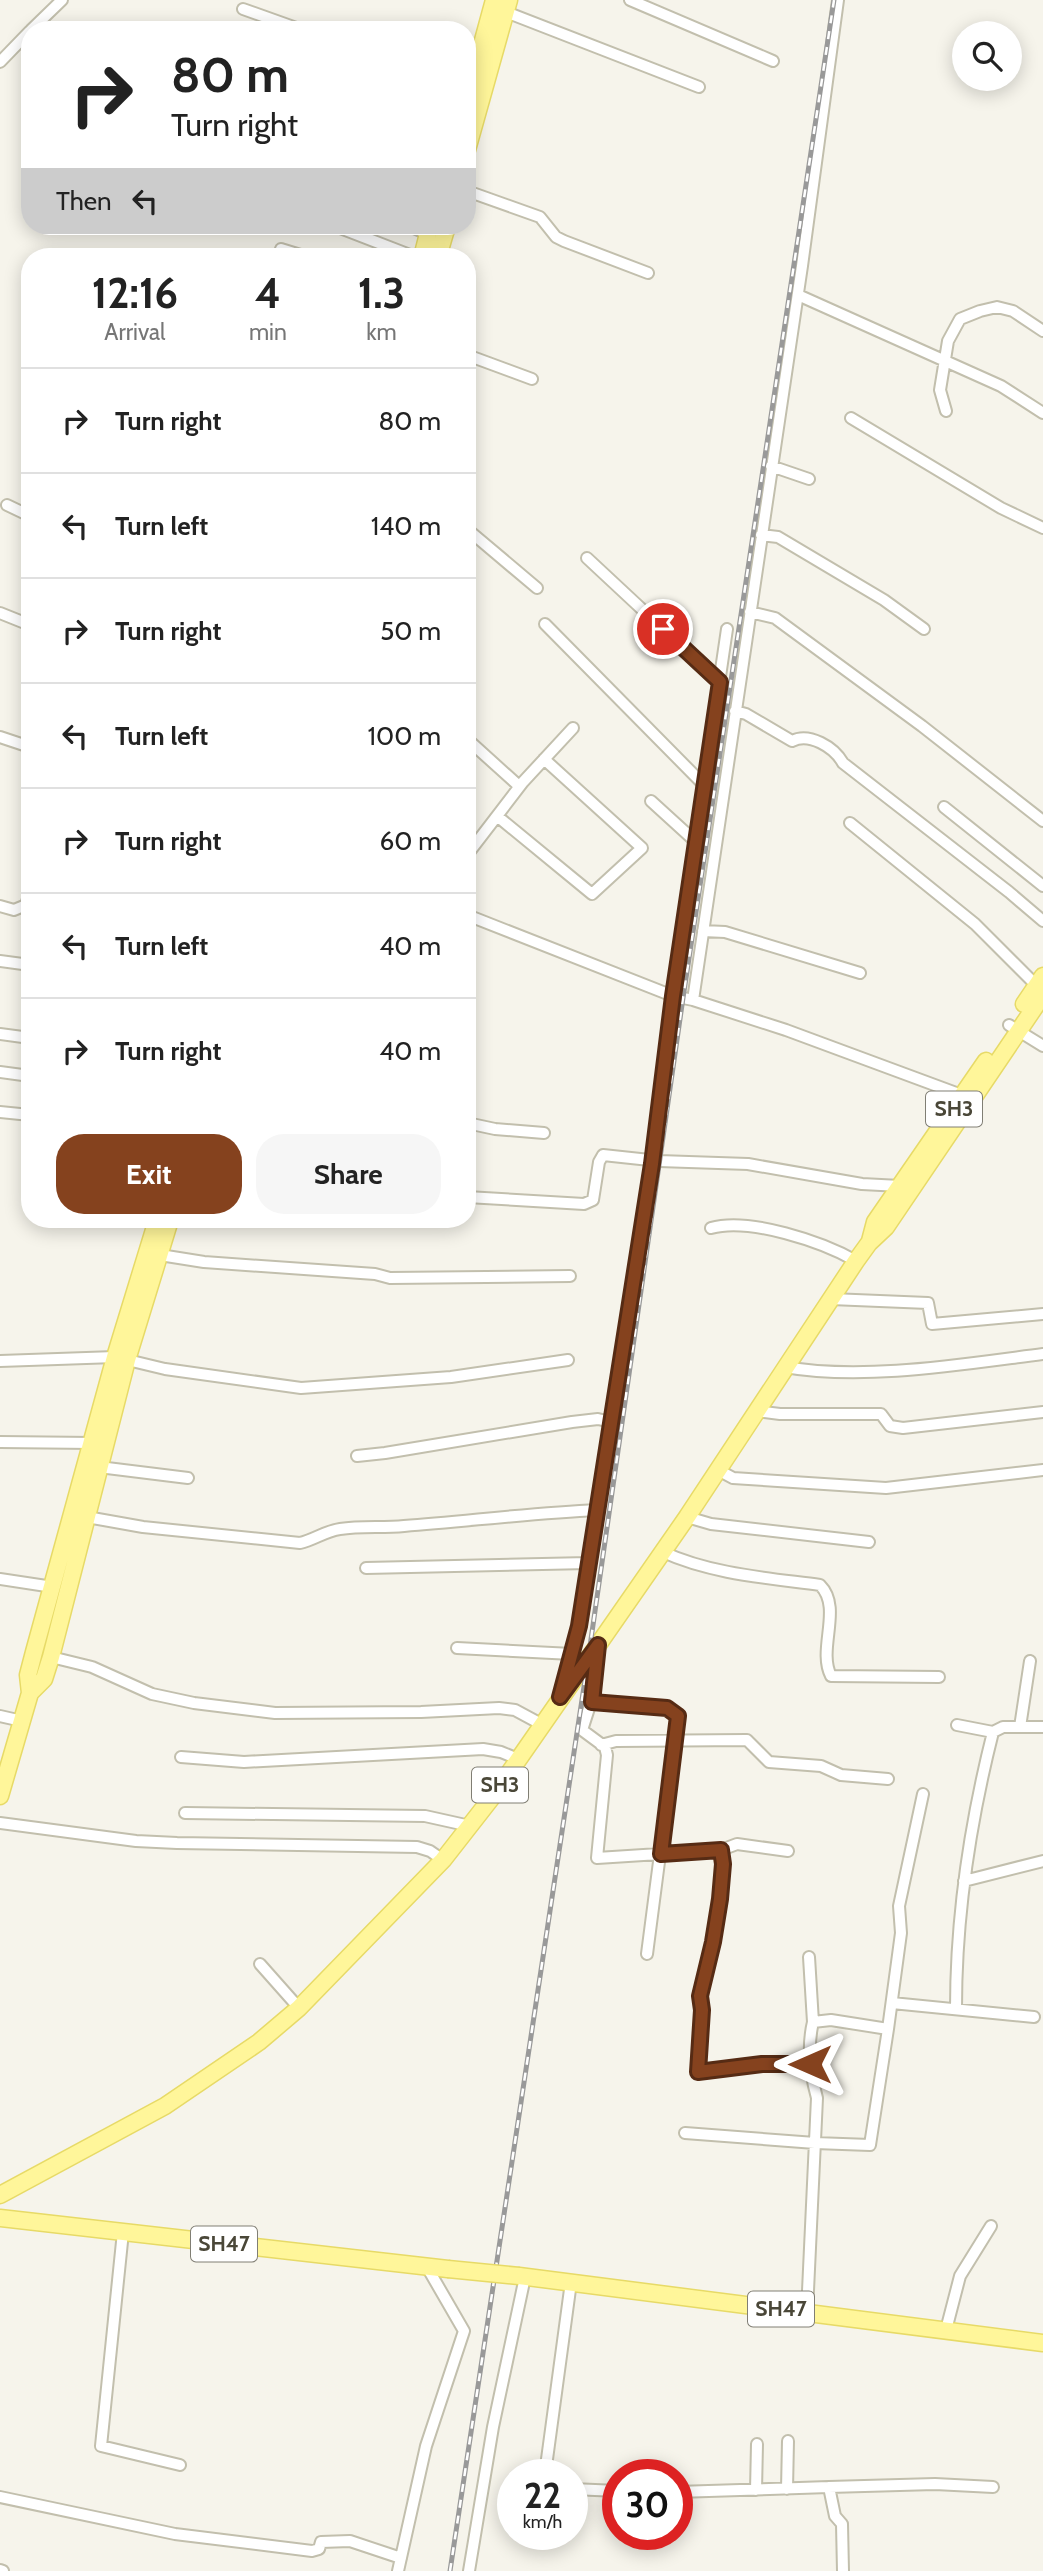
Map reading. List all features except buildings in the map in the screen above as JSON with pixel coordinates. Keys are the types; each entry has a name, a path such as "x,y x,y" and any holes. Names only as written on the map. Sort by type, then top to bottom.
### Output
{"main road":[{"path":"476,64 494,0"},
{"path":"476,118 508,6"},
{"name":"SH3","path":"0,2195 165,2106 259,2042 299,2008 443,1860 518,1759 663,1552 856,1261 886,1227 1041,985"},
{"name":"SH3","path":"869,1244 875,1222 968,1098"},
{"path":"0,1796 30,1693 28,1675 53,1587 99,1466 121,1359 155,1228"},
{"path":"30,1693 44,1679 51,1657 81,1516 93,1443 168,1228"},
{"name":"SH47","path":"0,2218 522,2276 1043,2343"}],"street":[{"path":"40,21 62,0"},
{"path":"630,0 773,61"},
{"path":"693,1000 798,295 838,0"},
{"path":"508,6 699,87"},
{"path":"243,9 277,21"},
{"path":"0,62 21,40"},
{"path":"476,194 540,217 556,237 648,273"},
{"path":"358,235 392,248"},
{"path":"798,295 1001,386 1043,413"},
{"path":"946,411 940,390 948,341 960,319 997,307 1013,311 1043,331"},
{"path":"476,358 532,379"},
{"path":"851,418 1002,508 1043,528"},
{"path":"771,466 809,479"},
{"path":"7,505 21,512"},
{"path":"761,535 778,537 884,600 924,628"},
{"path":"476,536 537,587"},
{"path":"587,558 720,682"},
{"path":"750,612 775,618 922,726 1043,821"},
{"path":"0,613 21,621"},
{"path":"545,624 705,786"},
{"path":"560,1697 579,1626 652,1160 673,996 727,629"},
{"path":"735,711 792,741 807,737 833,750 843,763 1043,921"},
{"path":"476,843 519,786 573,728"},
{"path":"0,737 21,744"},
{"path":"476,747 519,786"},
{"path":"497,816 592,894 642,848 544,759"},
{"path":"651,801 696,842"},
{"path":"944,807 1043,887"},
{"path":"850,823 975,924 1041,985"},
{"path":"0,905 14,910 21,907"},
{"path":"476,919 673,996 786,1030 968,1098"},
{"path":"703,931 725,932 860,973"},
{"path":"0,961 21,964"},
{"path":"1014,1028 1043,1046"},
{"path":"0,1034 21,1037"},
{"path":"0,1072 21,1075"},
{"path":"0,1112 21,1114"},
{"path":"476,1125 544,1133"},
{"path":"476,1198 584,1204 593,1200 599,1162 603,1154 652,1160 748,1164 862,1184 900,1186"},
{"path":"711,1228 720,1225 799,1236 835,1249 856,1261"},
{"path":"160,1255 204,1262 375,1273 390,1278 570,1276"},
{"path":"831,1299 928,1303 932,1324 1043,1314"},
{"path":"785,1367 834,1372 946,1367 1043,1354"},
{"path":"0,1361 121,1359 179,1371 301,1388 451,1377 568,1360"},
{"path":"756,1411 780,1414 881,1415 890,1426 903,1428 1043,1412"},
{"path":"357,1455 397,1451 572,1422 598,1419 611,1422"},
{"path":"0,1442 93,1443"},
{"path":"99,1466 188,1478"},
{"path":"718,1470 733,1478 886,1488 1043,1470"},
{"path":"81,1516 143,1527 300,1543 338,1529 404,1526 527,1513 597,1510"},
{"path":"687,1517 711,1524 869,1542"},
{"path":"663,1552 681,1560 748,1575 820,1585 827,1591 830,1621 826,1666 831,1676 939,1677"},
{"path":"366,1568 588,1563"},
{"path":"0,1579 53,1587"},
{"path":"598,1645 592,1702 582,1730 605,1747 607,1755 597,1858 721,1850 737,1844 788,1851"},
{"path":"457,1648 572,1654"},
{"path":"51,1657 92,1667 152,1695 194,1703 275,1713 421,1712 499,1708 515,1710 541,1724"},
{"path":"1020,1727 1030,1661"},
{"path":"592,1702 667,1708 678,1716 647,1954"},
{"path":"0,1716 22,1721"},
{"path":"957,1725 993,1732 1003,1727 1043,1727"},
{"path":"956,2008 956,1952 964,1881 993,1732"},
{"path":"601,1745 616,1741 747,1740 769,1762 821,1766 841,1775 888,1779"},
{"path":"181,1757 244,1762 483,1749 518,1759"},
{"path":"685,2133 870,2145 901,1933 899,1906 923,1794"},
{"path":"185,1813 425,1816 470,1826"},
{"path":"0,1823 136,1841 417,1847 430,1851 443,1860"},
{"path":"721,1850 723,1864 720,1899 700,1996 702,2010 698,2072 762,2064 810,2064"},
{"path":"964,1881 1043,1861"},
{"path":"807,2312 817,2098 810,2064 810,2033 813,2022 809,1956"},
{"path":"260,1964 299,2008"},
{"path":"892,2003 1034,2017"},
{"path":"813,2022 831,2020 873,2029 888,2029"},
{"path":"946,2330 960,2276 991,2226"},
{"path":"123,2232 100,2446 180,2465"},
{"path":"398,2571 426,2446 464,2332 427,2267"},
{"path":"469,2571 522,2276"},
{"path":"547,2459 571,2282"},
{"path":"786,2489 788,2441"},
{"path":"756,2490 757,2444"},
{"path":"693,2492 935,2484 993,2487"},
{"path":"829,2487 835,2516 842,2524 843,2571"},
{"path":"0,2497 175,2534 312,2551 319,2549 321,2542 351,2542 401,2558"}],"railway":[{"path":"450,2571 834,0"}],"route":[{"path":"663,629 720,682 673,996 652,1164 579,1626 560,1697 598,1645 592,1702 667,1708 678,1716 661,1854 721,1850 723,1864 713,1942 700,1996 702,2010 698,2072 762,2064 810,2064"}]}
